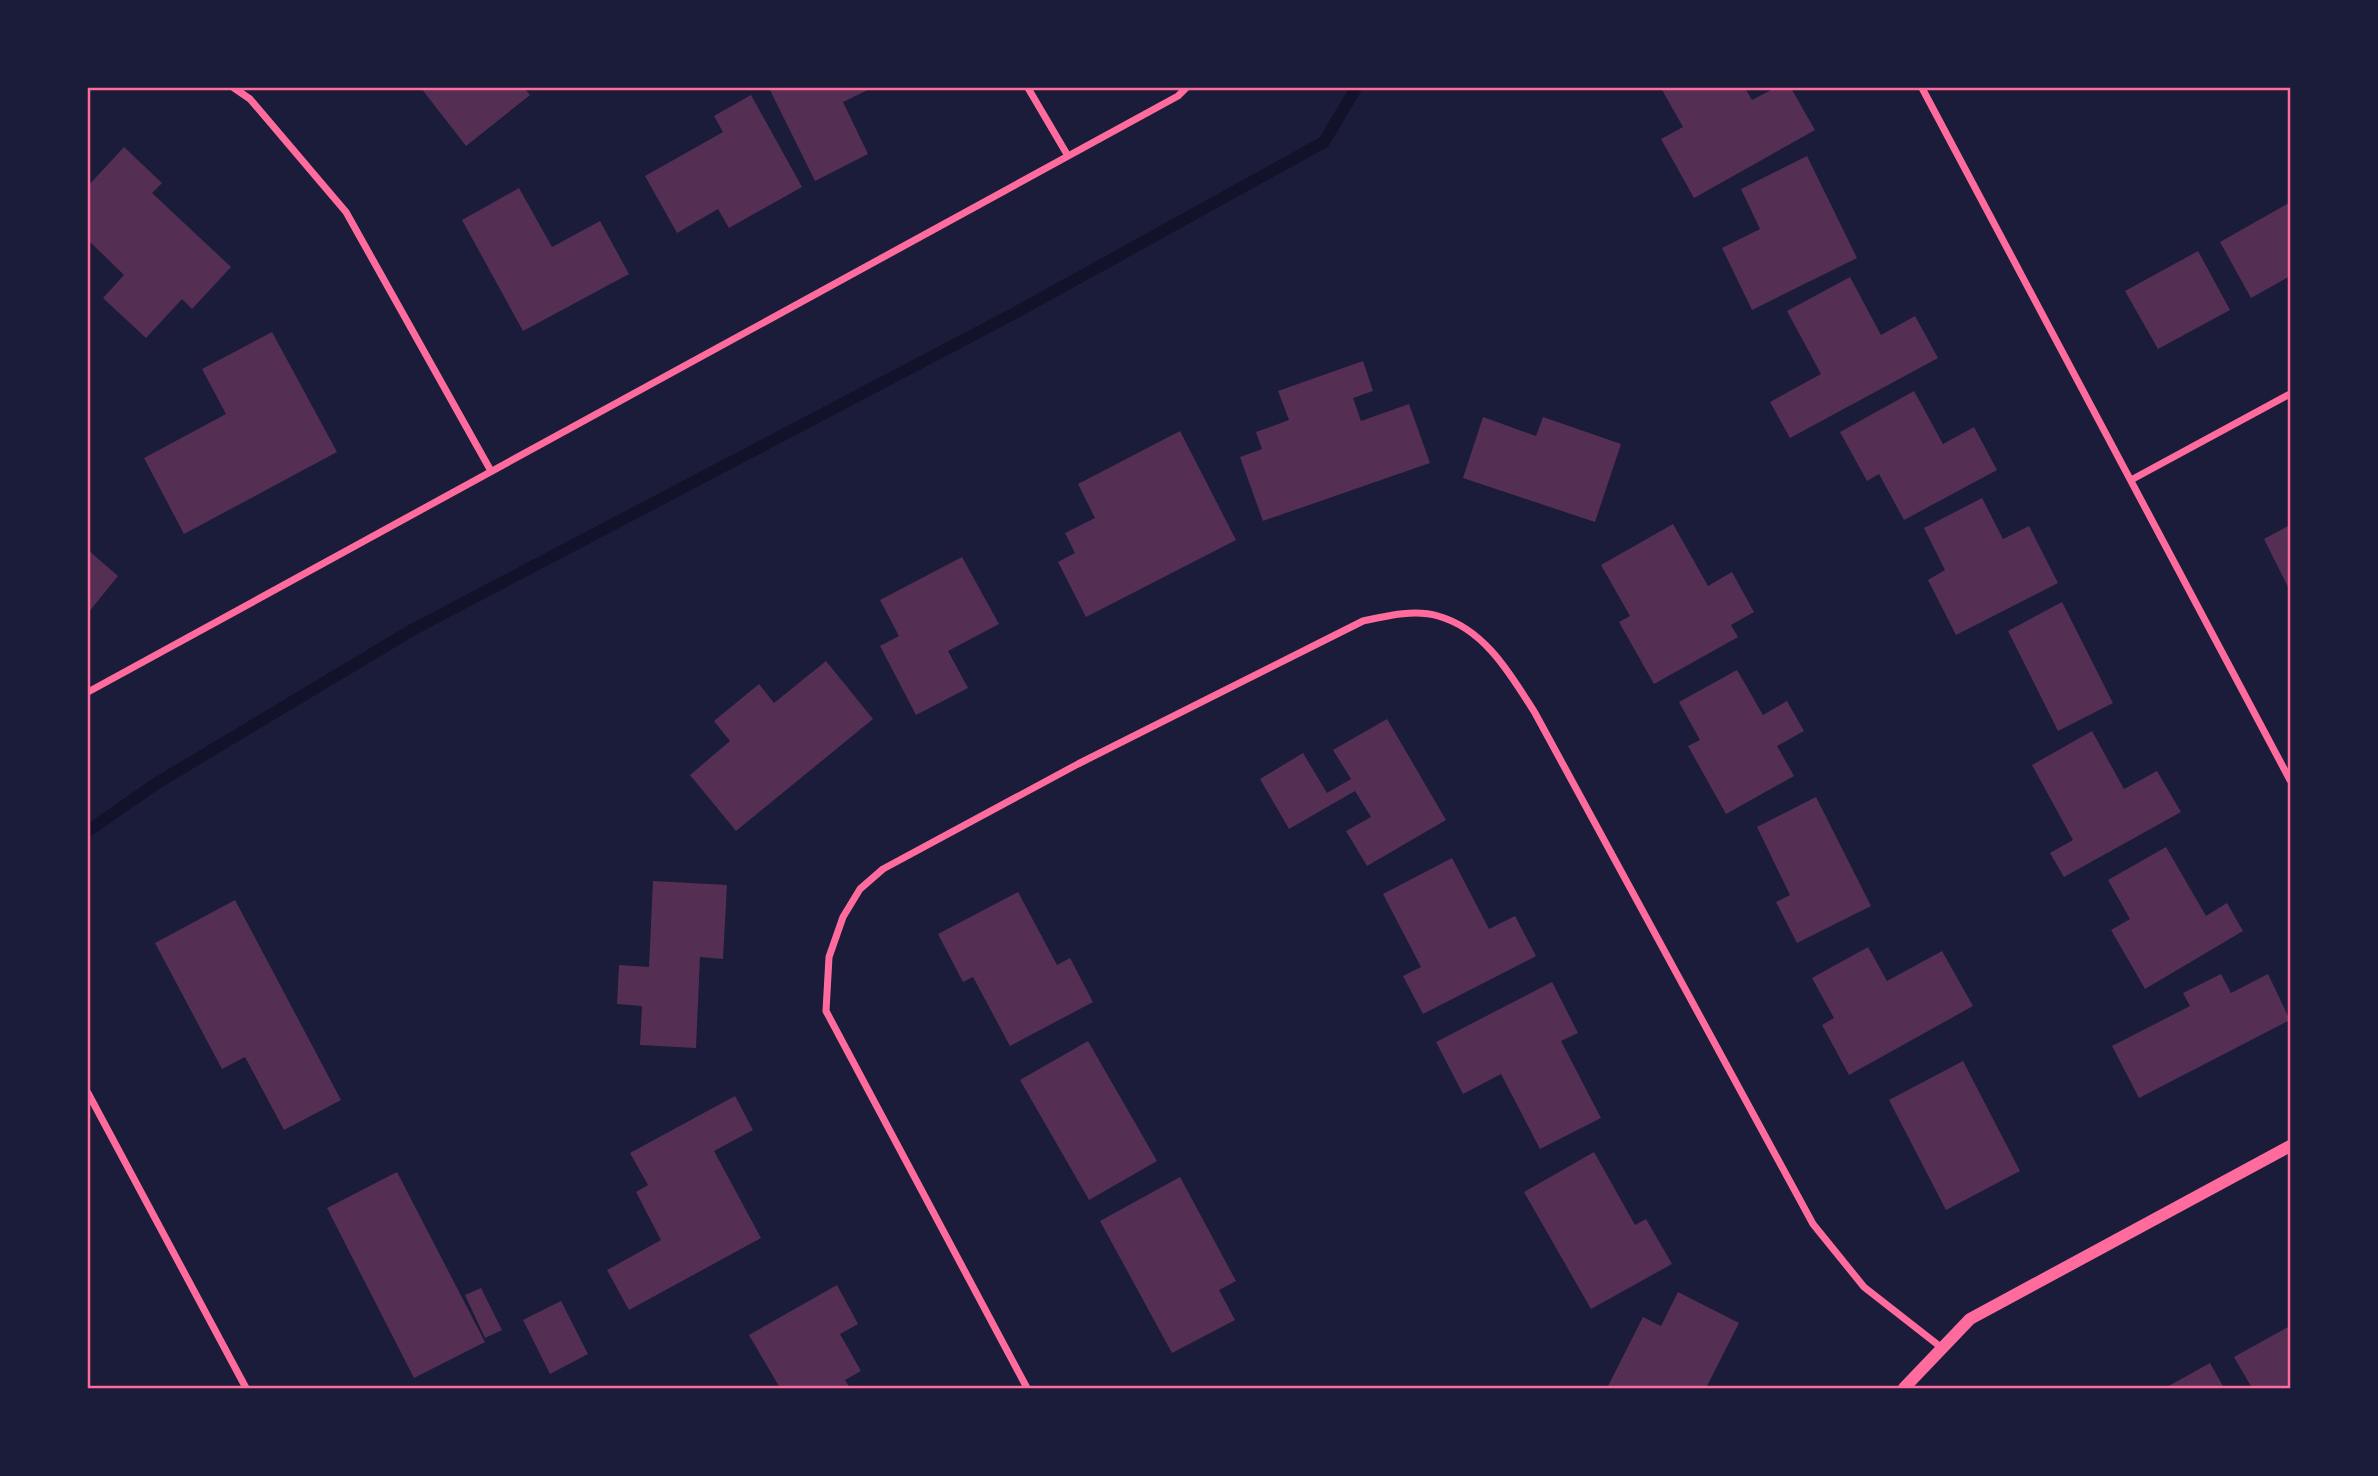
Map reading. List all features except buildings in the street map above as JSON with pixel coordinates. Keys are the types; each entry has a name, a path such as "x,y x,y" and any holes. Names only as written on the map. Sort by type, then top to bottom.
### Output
{"street":[{"path":"234,88 250,99 346,212 491,471"},
{"path":"1028,88 1068,156"},
{"path":"88,692 1178,96 1186,88"},
{"path":"1922,88 2291,780"},
{"path":"2131,480 2291,394"},
{"path":"1027,1388 826,1011 829,957 843,917 860,889 883,869 1078,764 1363,621 1402,613 1437,615 1473,633 1503,663 1535,713 1813,1224 1864,1287 1942,1348"},
{"path":"88,1093 246,1388"},
{"path":"1904,1388 1970,1319 2291,1146"}],"waterway":[{"path":"88,831 157,783 412,630 1013,314 1324,142 1356,88"}]}
